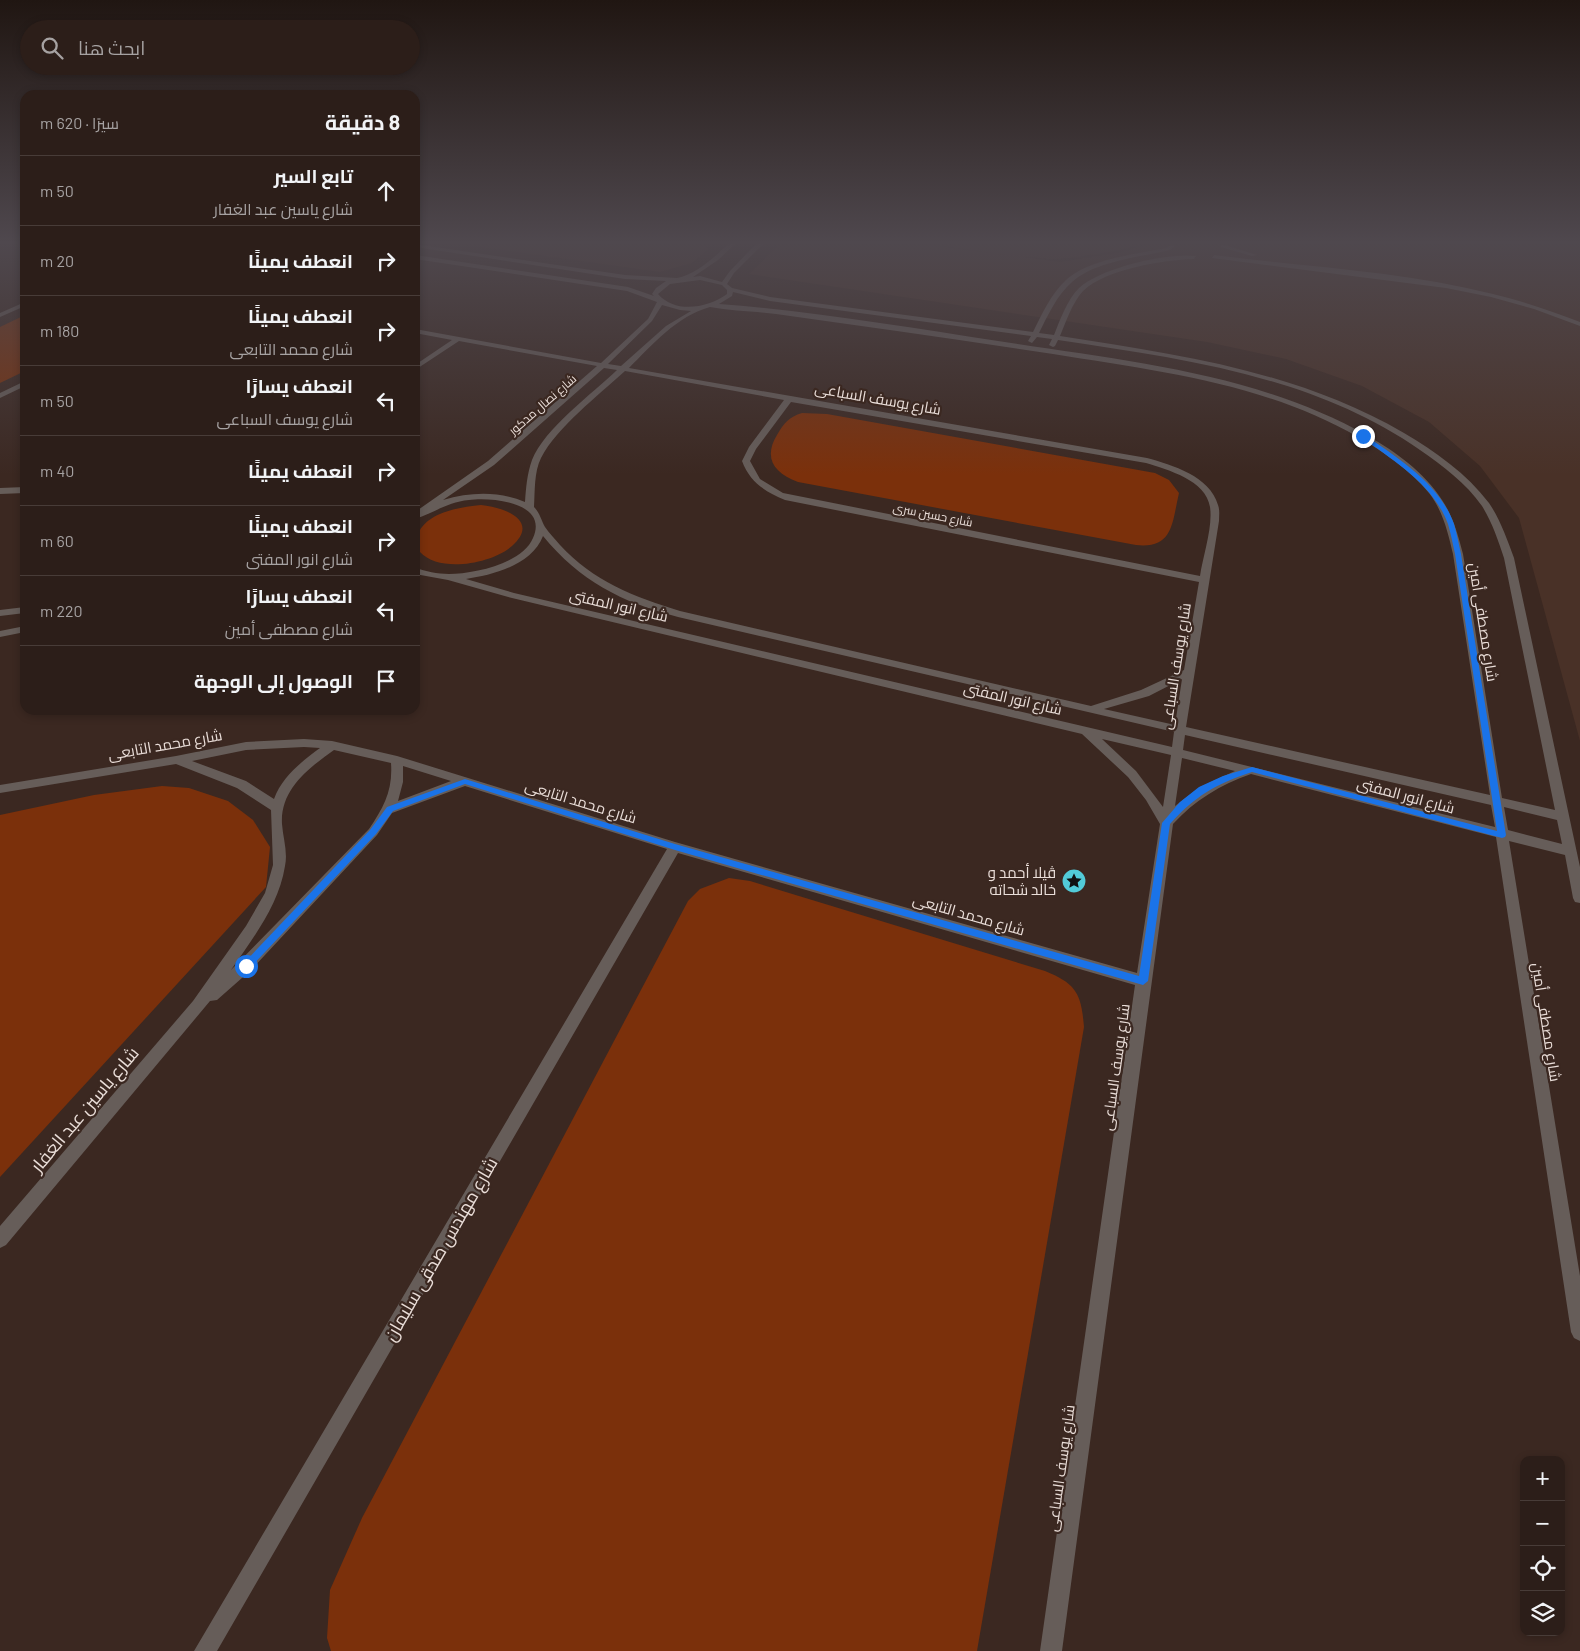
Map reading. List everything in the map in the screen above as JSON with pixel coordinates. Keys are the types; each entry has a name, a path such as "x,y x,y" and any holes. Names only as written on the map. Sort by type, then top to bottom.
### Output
{"street":[{"name":"شارع نصال مدكور","path":"426,509 491,463 603,365 648,321"},
{"name":"شارع نصال مدكور","path":"529,508 532,474 537,458 545,443 668,327 678,321"},
{"name":"شارع مصطفى أمين","path":"841,321 1050,351 1204,376 1267,392 1324,415 1363,436 1388,452 1423,482 1438,500 1450,524 1458,554 1580,1332"},
{"path":"932,321 1056,338 1212,363 1253,372 1309,389 1393,428 1428,451 1466,483 1481,499 1498,527 1508,558 1580,898"},
{"path":"1030,348 1043,321"},
{"path":"1050,351 1064,321"},
{"name":"شارع يوسف السباعى","path":"420,332 788,399 1138,459 1170,467 1190,477 1206,491 1214,504 1214,520 1189,672 1143,981 1051,1651"},
{"path":"420,365 458,339"},
{"path":"0,396 20,386"},
{"name":"شارع حسين سرى","path":"788,399 752,449 746,461 750,474 769,491 795,500 1205,580"},
{"path":"0,491 20,490"},
{"path":"420,513 453,500 482,496 517,502 529,508"},
{"name":"شارع انور المفتى","path":"529,508 537,516 540,526 556,546 592,578 645,604 678,614 1562,816"},
{"path":"420,572 449,577 472,575 494,570 514,561 529,550 538,538 540,526"},
{"name":"شارع انور المفتى","path":"449,577 512,596 1178,752 1569,851"},
{"path":"0,613 20,611"},
{"path":"0,634 20,630"},
{"path":"1091,708 1145,693 1189,672"},
{"path":"1084,731 1110,750 1132,772 1151,796 1166,823 1183,804 1202,790 1225,778 1252,770"},
{"name":"شارع محمد التابعى","path":"0,789 176,760 246,746 304,743 332,746 397,760 675,847 1143,981"},
{"name":"شارع ياسين عبد الغفار","path":"0,1238 198,1006 251,930 271,894 278,864 277,808 284,789 305,765 332,746"},
{"path":"176,760 236,781 265,798 277,808"},
{"name":"شارع ياسين عبد الغفار","path":"198,1006 246,966 373,832 390,809 397,790 399,778 397,760"},
{"path":"390,809 465,781"},
{"name":"شارع مهندس صدقى سليمان","path":"205,1651 675,847"}],"shaded area":[{"path":"12,321 20,321 20,373 0,383 0,327"},
{"path":"1066,321 1580,321 1580,741 1519,518 1480,466 1429,422 1362,386 1286,359 1207,342"},
{"path":"802,413 827,414 1155,473 1169,480 1179,493 1172,523 1169,531 1158,543 1136,545 798,482 777,469 771,458 771,451 777,435 785,424 794,416"},
{"path":"490,506 516,516 521,522 520,537 503,552 466,564 440,563 429,559 420,552 420,531 422,527 436,516 464,507"},
{"path":"162,786 189,788 228,801 253,820 270,847 266,887 0,1177 0,815 94,795"},
{"path":"729,878 750,881 1045,971 1071,986 1079,998 1084,1027 977,1651 331,1651 327,1638 330,1590 362,1518 688,901 700,889"}],"place":[{"name":"ڤيلا أحمد و خالد شحاته","path":"1074,881"}],"route":[{"path":"246,966 373,832 390,809 465,781 675,847 1143,981 1166,823 1183,804 1202,790 1225,778 1252,770 1502,835 1458,554 1450,524 1438,500 1428,487 1388,452 1363,436"}]}
